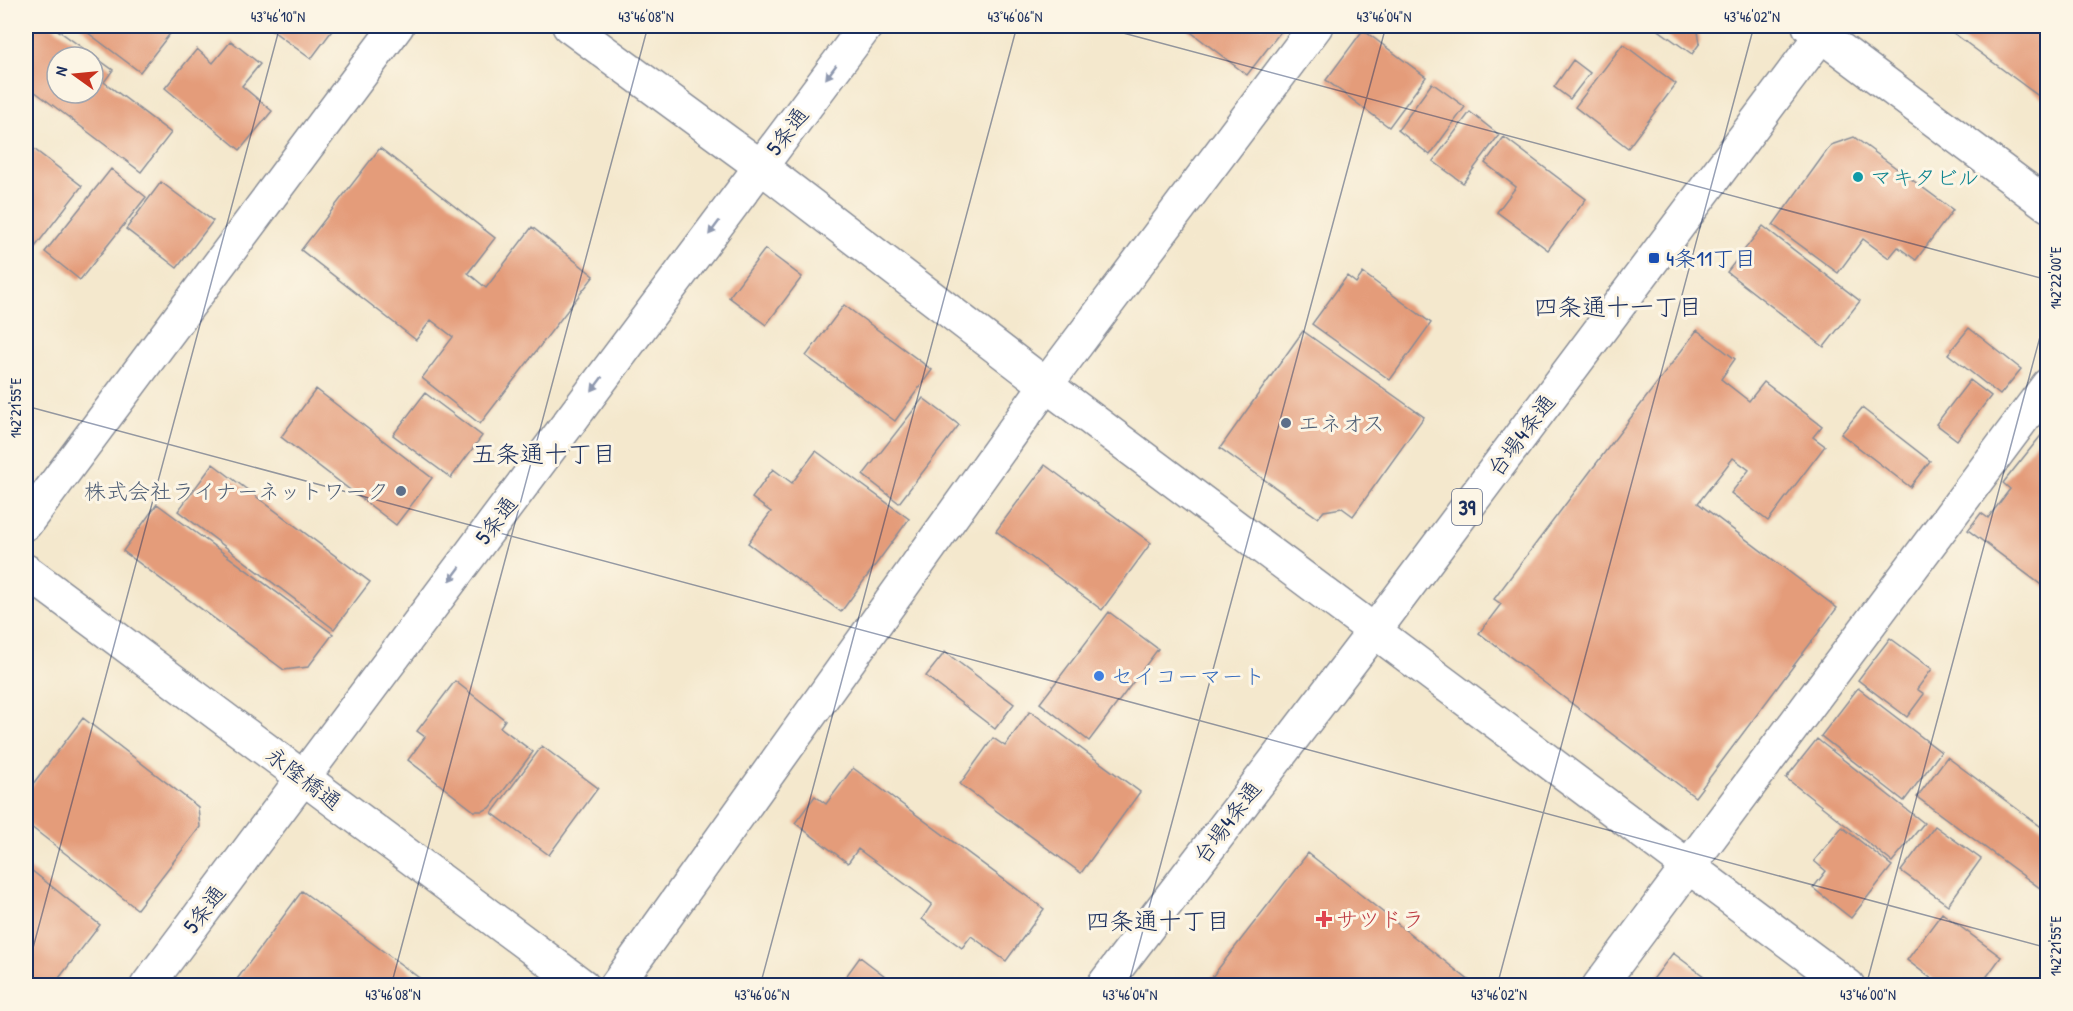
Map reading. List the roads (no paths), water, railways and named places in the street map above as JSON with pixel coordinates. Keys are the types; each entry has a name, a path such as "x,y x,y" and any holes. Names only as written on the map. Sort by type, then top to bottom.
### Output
{"main road":[{"path":"26,523 397,26"},
{"path":"569,26 760,166 1046,385 1848,986"},
{"name":"5条通","path":"147,986 866,26"},
{"path":"616,986 1046,385 1316,26"},
{"path":"1819,29 2048,205"},
{"name":"台場4条通","path":"1103,986 1375,630 1819,29"},
{"path":"1599,986 2048,385"},
{"name":"永隆橋通","path":"26,571 583,986"}],"place":[{"name":"マキタビル","path":"1858,177"},
{"name":"4条11丁目","path":"1654,258"},
{"name":"エネオス","path":"1286,423"},
{"name":"株式会社ライナーネットワーク","path":"401,491"},
{"name":"セイコーマート","path":"1099,676"},
{"name":"サツドラ","path":"1324,919"}],"district":[{"name":"四条通十一丁目","path":"1618,306"},
{"name":"五条通十丁目","path":"544,453"},
{"name":"四条通十丁目","path":"1158,920"}]}
